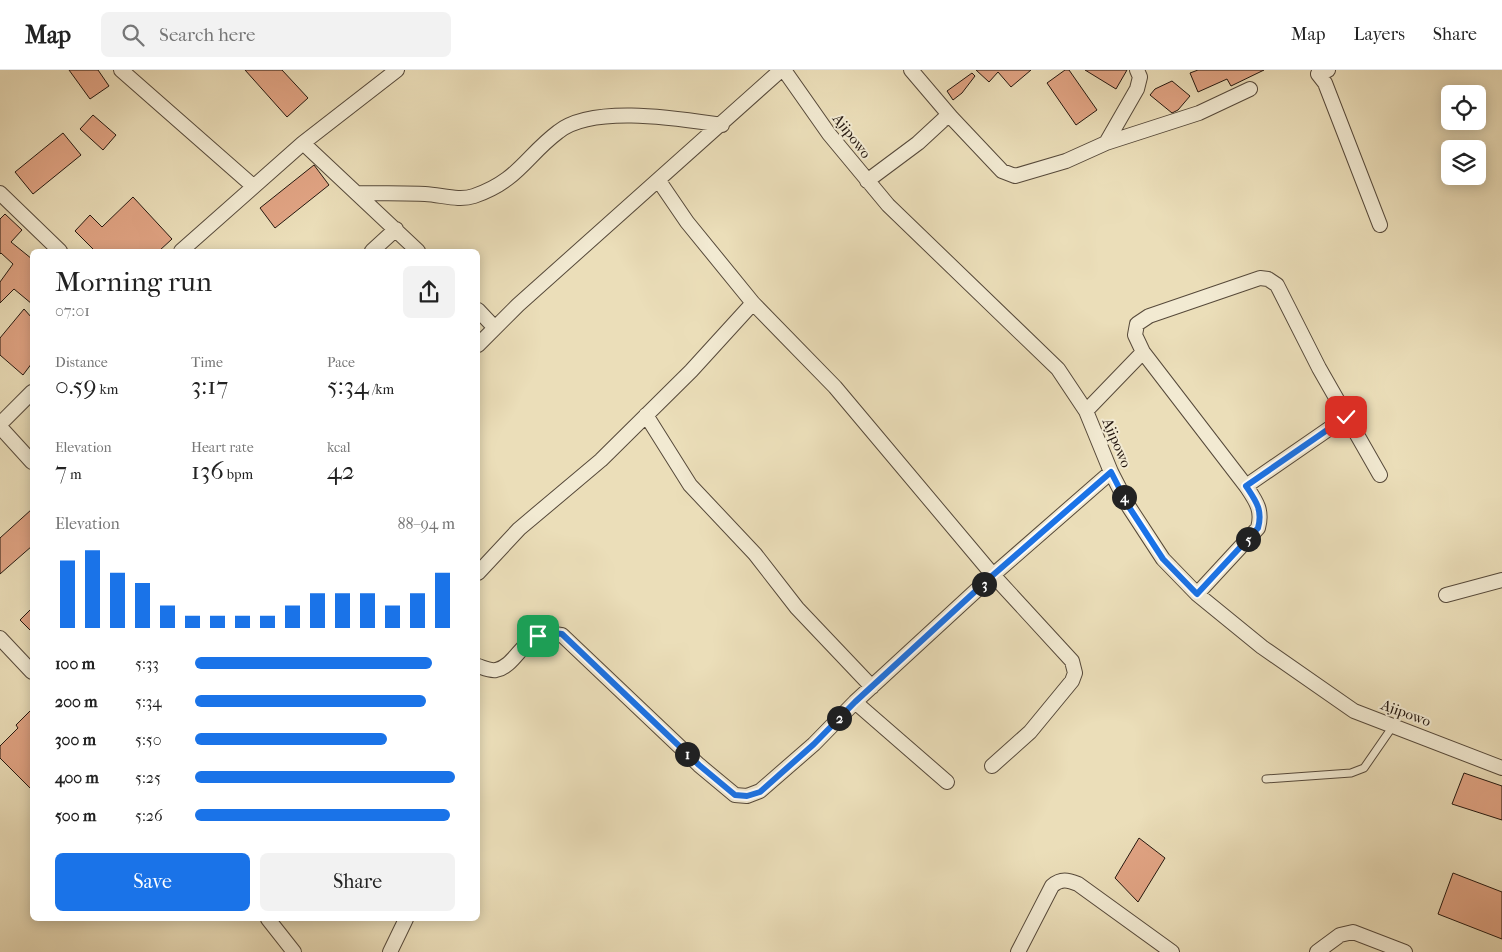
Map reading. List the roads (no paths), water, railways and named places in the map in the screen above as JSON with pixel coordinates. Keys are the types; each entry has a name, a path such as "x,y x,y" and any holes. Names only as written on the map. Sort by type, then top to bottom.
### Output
{"street":[{"path":"183,249 303,142 397,70"},
{"path":"480,343 783,70"},
{"name":"Ajipowo","path":"783,70 829,134 888,205 1058,369 1086,410 1111,472 1129,507 1163,559 1197,594 1262,648 1354,711 1502,768"},
{"path":"911,70 951,117 1002,171 1015,176 1066,161 1106,143 1199,113 1250,89"},
{"path":"1106,143 1137,89 1140,77 1138,70"},
{"path":"125,71 253,186"},
{"path":"1319,71 1380,225"},
{"path":"357,193 428,194 462,198 474,196 514,175 558,131 572,124 603,117 659,116 722,125"},
{"path":"868,181 918,143 944,119 951,117"},
{"path":"303,142 416,249"},
{"path":"658,181 687,222 753,303 835,387 993,575 1072,661 1075,673 1072,681 1030,732 992,766"},
{"path":"0,193 58,249"},
{"path":"374,249 396,229"},
{"path":"1197,594 1258,528 1261,518 1259,505 1143,352 1135,335 1137,324 1149,316 1252,280 1268,279 1277,285 1319,368 1380,475"},
{"path":"480,571 519,530 568,490 691,371 753,303"},
{"path":"480,312 495,328"},
{"path":"1086,410 1143,352"},
{"path":"30,394 0,425 30,460"},
{"path":"646,415 690,485 755,554 797,608 872,687"},
{"path":"1246,486 1346,417"},
{"path":"480,667 490,670 502,668 531,639 554,633 562,634 628,700 735,795 747,796 760,792 814,744 855,702 993,575 1111,472"},
{"path":"1446,595 1502,580"},
{"path":"0,638 30,670"},
{"path":"855,702 947,782"},
{"path":"1018,952 1052,886 1057,881 1066,879 1078,884 1172,952"},
{"path":"270,921 294,952"},
{"path":"390,952 405,921"},
{"path":"1317,952 1340,935 1352,932 1405,952"}],"lane":[{"path":"1266,779 1351,773 1364,768 1393,726"}]}
